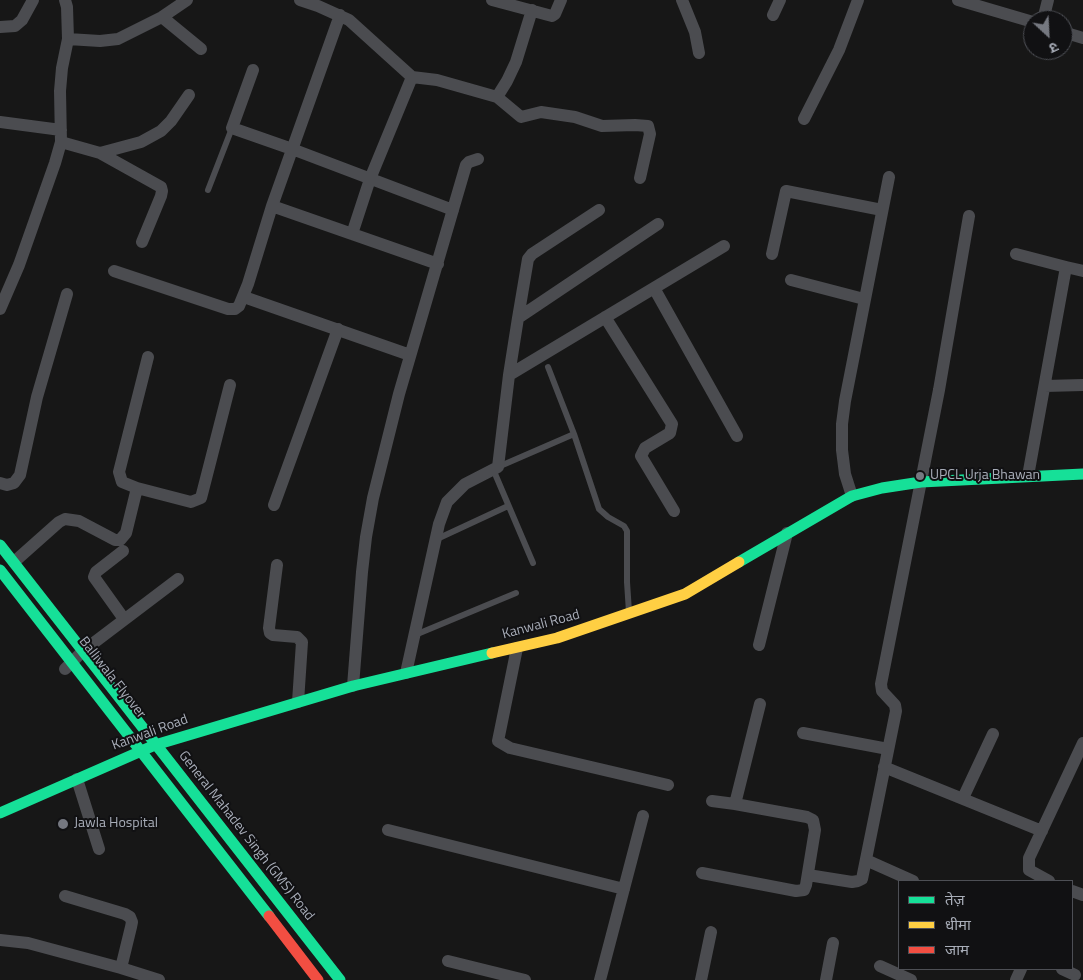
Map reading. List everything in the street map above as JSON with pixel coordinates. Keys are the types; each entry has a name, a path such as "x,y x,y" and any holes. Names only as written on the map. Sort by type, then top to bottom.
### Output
{"street":[{"path":"0,27 15,26 22,20 33,0"},
{"path":"0,309 22,256 55,163 61,136 60,91 68,39 67,7 64,0"},
{"path":"68,39 100,41 118,38 162,17 187,0"},
{"path":"300,0 340,15 359,28 412,77 437,80 497,97 521,117 546,112 575,117 602,126 635,124 648,126 650,134 640,178"},
{"path":"498,1 552,16 557,11 561,0"},
{"path":"682,0 695,32 699,53"},
{"path":"773,15 780,0"},
{"path":"804,119 838,50 858,0"},
{"path":"958,0 1023,19"},
{"path":"497,97 516,62 532,10"},
{"path":"114,271 228,309 235,309 239,306 244,296 292,148 340,15"},
{"path":"162,17 200,49"},
{"path":"253,70 232,128 292,148 453,210"},
{"path":"352,234 370,179 412,77"},
{"path":"100,153 141,142 161,131 171,121 189,95"},
{"path":"0,122 61,136 100,153 161,187 161,196 142,242"},
{"path":"353,686 366,537 398,394 466,165 478,159"},
{"path":"852,496 845,474 842,424 864,299 889,177"},
{"path":"772,254 786,191 882,210"},
{"path":"272,206 438,264"},
{"path":"406,673 441,517 447,502 465,484 496,468 528,259 532,254 599,210"},
{"path":"808,875 858,881 864,874 896,711 895,705 882,691 881,684 939,390 969,216"},
{"path":"518,318 658,224"},
{"path":"509,375 724,246"},
{"path":"1016,254 1083,271"},
{"path":"1028,476 1046,386 1066,267"},
{"path":"791,280 864,299"},
{"path":"654,288 737,436"},
{"path":"0,483 7,485 14,483 20,475 37,397 68,294"},
{"path":"244,296 410,355"},
{"path":"605,317 672,424 670,433 645,448 641,456 674,510"},
{"path":"274,505 338,330"},
{"path":"148,357 118,472 122,482 137,488 191,502 201,498 230,385"},
{"path":"1046,386 1083,385"},
{"name":"Kanwali Road","path":"0,813 155,745 353,686 557,638 685,594 787,533 833,509 852,496 882,488 921,482 1083,474"},
{"path":"14,562 59,522 65,519 79,521 115,540 120,540 126,533 137,488"},
{"path":"759,644 787,533"},
{"name":"General Mahadev Singh (GMS) Road","path":"0,545 340,980"},
{"path":"123,551 96,572 94,576 124,619"},
{"name":"Balliwala Flyover","path":"0,560 328,980"},
{"path":"277,565 269,628 273,636 297,637 302,642 298,702"},
{"name":"Balliwala Flyover","path":"0,570 318,980"},
{"path":"65,669 83,651 178,579"},
{"path":"0,588 309,980"},
{"path":"38,635 52,630 59,620"},
{"path":"518,648 498,741 510,748 668,785"},
{"path":"735,804 760,704"},
{"path":"803,733 888,749"},
{"path":"962,798 993,734"},
{"path":"1047,880 1033,874 1029,870 1029,858 1083,743"},
{"path":"884,767 1042,831"},
{"path":"77,778 99,849"},
{"path":"176,812 196,796"},
{"path":"702,873 796,892 804,890 816,830 813,820 807,817 712,801"},
{"path":"600,980 643,816"},
{"path":"388,830 624,889"},
{"path":"207,852 228,836"},
{"path":"866,860 911,880"},
{"path":"66,896 130,917 132,922 121,968"},
{"path":"702,980 711,932"},
{"path":"0,940 28,943 159,980"},
{"path":"826,980 833,944"},
{"path":"448,961 525,980"},
{"path":"880,966 911,980"},
{"path":"1064,970 1075,975"}],"lane":[{"path":"208,190 232,128"},
{"path":"548,368 574,434 599,509 608,517 624,526 627,531 629,537 627,582 630,613"},
{"path":"533,563 508,506 496,468 574,434"},
{"path":"436,540 508,506"},
{"path":"414,635 516,593"}],"traffic: fast":[{"path":"739,562 852,496 882,488 921,482 1083,474"},
{"path":"0,545 340,980"},
{"path":"0,570 269,916"},
{"path":"0,813 155,745 353,686 492,653"}],"traffic: slow":[{"path":"492,653 557,638 685,594 739,562"}],"traffic: jam":[{"path":"269,916 318,980"}],"place":[{"name":"UPCL Urja Bhawan","path":"920,476"},
{"name":"Jawla Hospital","path":"63,824"}]}
